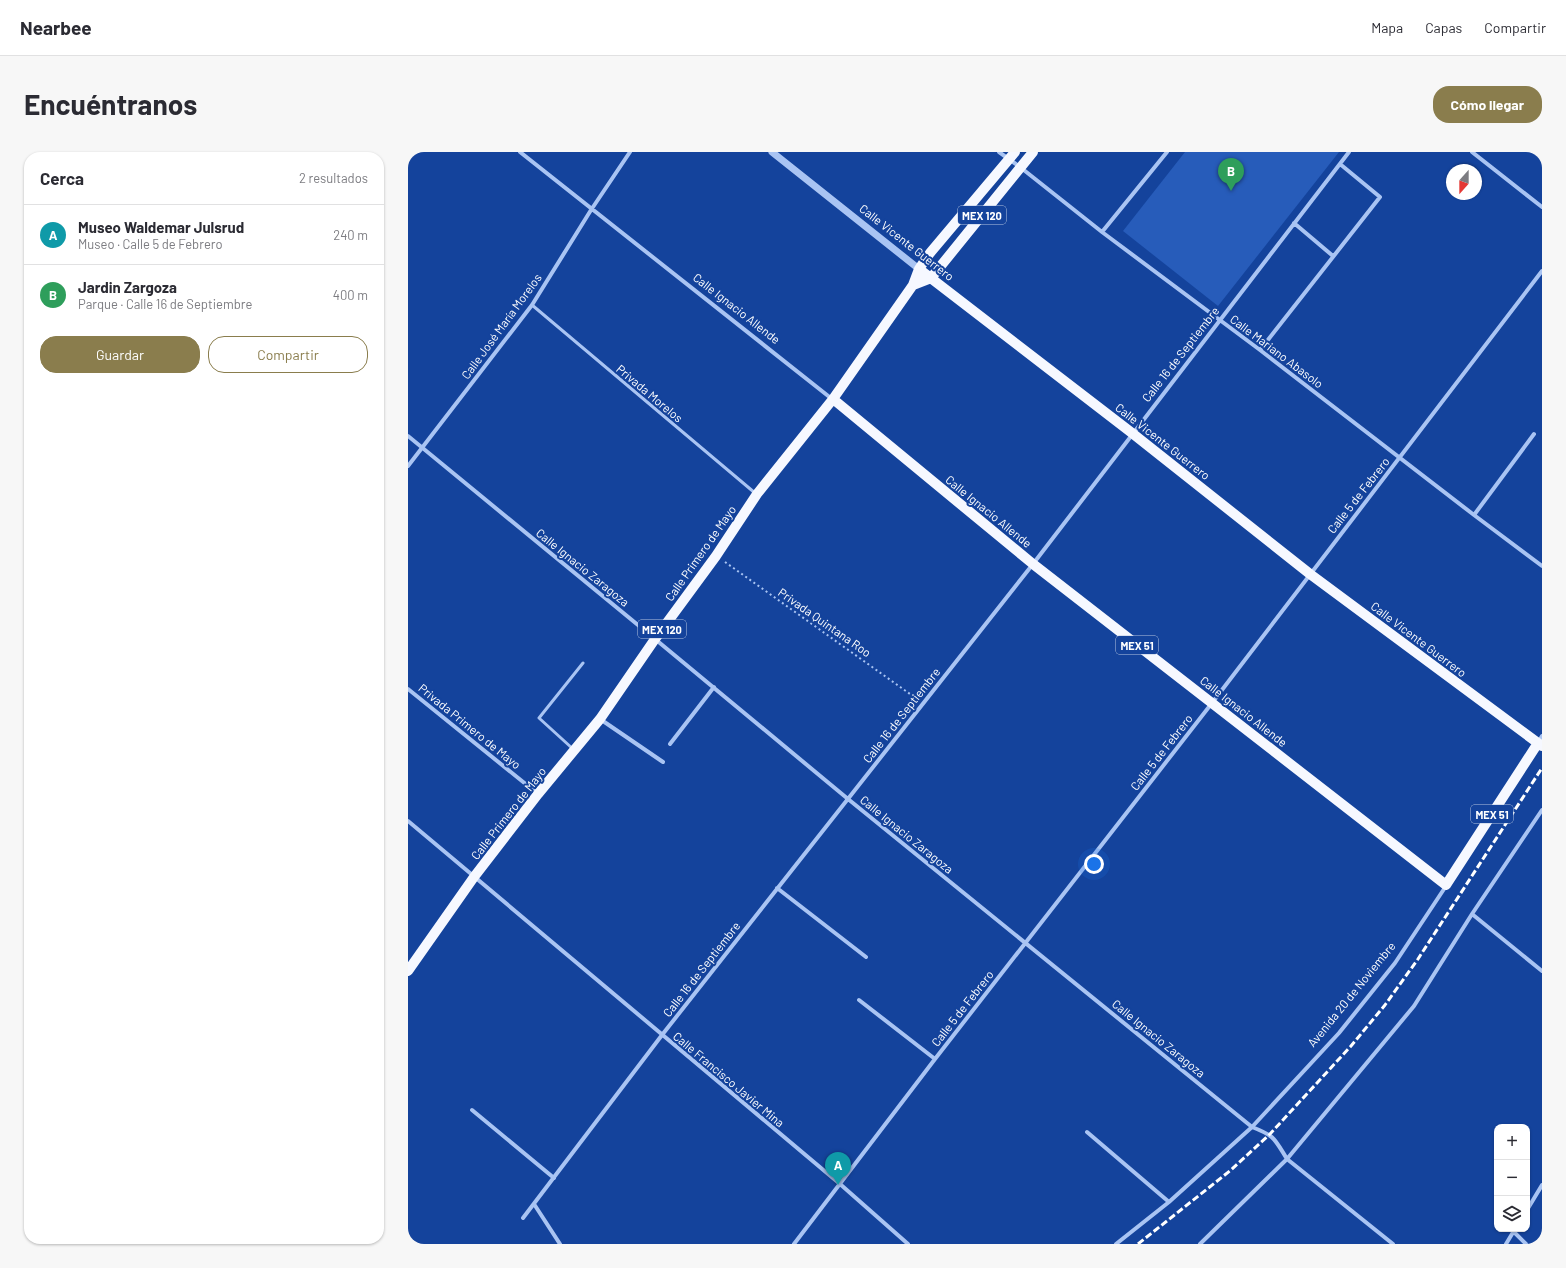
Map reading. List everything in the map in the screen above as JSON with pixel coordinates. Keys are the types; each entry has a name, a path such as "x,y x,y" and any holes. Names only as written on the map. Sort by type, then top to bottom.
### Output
{"main road":[{"name":"MEX 120","path":"914,285 931,278 1033,152"},
{"name":"Calle Primero de Mayo","path":"408,971 474,877 538,794 600,719 655,639 716,556 757,494 833,400 914,285 919,269 930,253 1011,156"},
{"name":"Calle Vicente Guerrero","path":"919,269 1132,433 1310,574 1541,742"},
{"name":"Calle Ignacio Allende","path":"833,400 1032,564 1446,885"},
{"name":"Avenida 20 de Noviembre","path":"1446,885 1541,742"}],"street":[{"name":"Calle Ignacio Allende","path":"520,152 591,210 833,400"},
{"name":"Calle José María Morelos","path":"408,466 532,305 591,210 630,152"},
{"name":"Calle Vicente Guerrero","path":"772,152 919,269"},
{"name":"Calle Mariano Abasolo","path":"999,152 1011,156 1020,167 1102,232 1260,350 1542,566"},
{"path":"1102,232 1167,152"},
{"name":"Calle 16 de Septiembre","path":"523,1218 662,1035 1032,564 1349,152"},
{"path":"1472,152 1542,207"},
{"path":"1260,350 1380,197 1340,164"},
{"path":"1294,223 1333,256"},
{"name":"Calle 5 de Febrero","path":"794,1244 935,1059 1212,703 1542,271"},
{"path":"1474,515 1534,434"},
{"name":"Calle Ignacio Zaragoza","path":"408,436 848,799 1252,1127 1270,1134 1276,1140 1287,1160 1393,1244"},
{"path":"670,744 714,687"},
{"name":"Privada Primero de Mayo","path":"408,689 538,794"},
{"path":"600,719 663,762"},
{"path":"1200,1244 1287,1160 1414,1006 1472,914 1542,810"},
{"name":"Calle Francisco Javier Mina","path":"408,821 840,1184 908,1244"},
{"name":"Avenida 20 de Noviembre","path":"1116,1244 1169,1202 1252,1127 1344,1027 1395,963 1446,885"},
{"path":"777,888 866,957"},
{"path":"1472,914 1542,972"},
{"path":"859,1000 935,1059"},
{"path":"472,1110 554,1178"},
{"path":"1087,1132 1169,1202"},
{"path":"1530,1205 1542,1185"},
{"path":"534,1204 560,1244"},
{"path":"1506,1244 1514,1232"},
{"path":"1517,1232 1526,1244"}],"lane":[{"name":"Privada Morelos","path":"532,305 757,494"},
{"path":"574,750 539,718 583,663"}],"path":[{"name":"Privada Quintana Roo","path":"716,556 923,703"}],"shaded area":[{"path":"1185,152 1339,152 1218,306 1123,231"}],"railway":[{"path":"1138,1244 1231,1170 1270,1134 1351,1046 1385,1005 1418,959 1542,768"}],"place":[{"name":"Jardin Zargoza","path":"1231,191"},
{"name":"Museo Waldemar Julsrud","path":"838,1185"}]}
